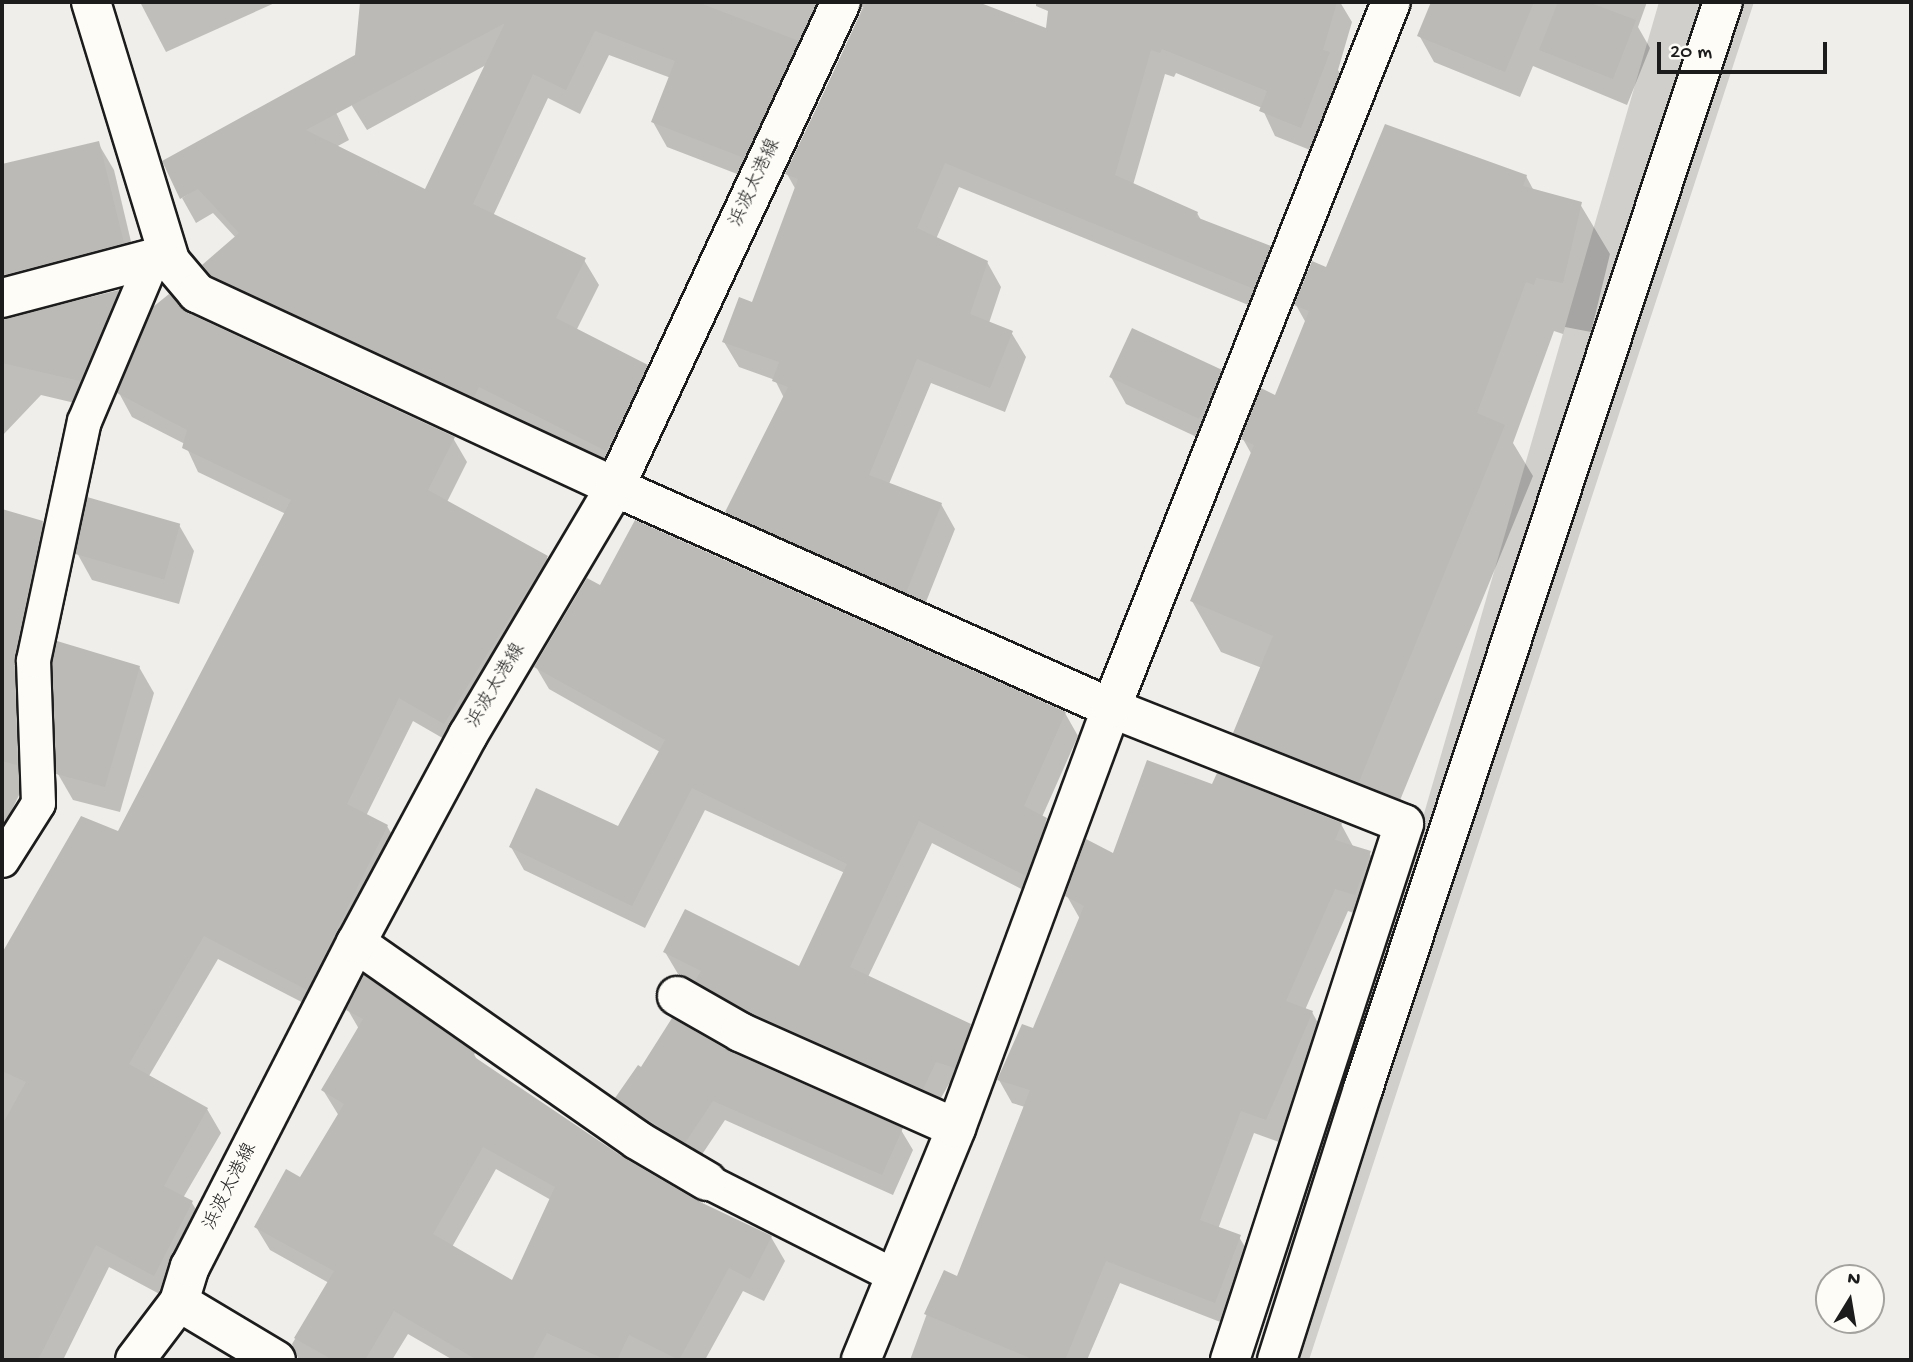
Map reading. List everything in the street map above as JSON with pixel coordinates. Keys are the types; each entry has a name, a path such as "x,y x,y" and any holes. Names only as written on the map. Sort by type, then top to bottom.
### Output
{"street":[{"path":"91,2 162,259 197,293 615,487 1111,708 1404,824 1230,1360"},
{"name":"浜波太港線","path":"135,1360 178,1302 190,1267 356,943 468,735 615,487 841,2"},
{"path":"861,1360 956,1128 1111,708 1391,2"},
{"path":"1277,1360 1723,2"},
{"path":"2,298 162,259"},
{"path":"356,943 637,1140 707,1181"},
{"path":"677,996 740,1032 956,1128"},
{"path":"178,1302 276,1360"}],"lane":[{"path":"2,859 38,803 33,660 84,421 162,259"},
{"path":"707,1181 895,1276"}],"shaded area":[{"path":"1659,2 1754,2 1309,1360 1254,1360 1419,831"}],"building":[{"path":"360,2 697,2 799,41 744,158 651,122 675,61 595,31 566,90 533,74 473,204 586,258 556,318 648,365 606,451 479,387 474,397 211,275 202,265 239,233 198,189 180,199 162,161 355,55","holes":["505,23 425,189 306,130"]},
{"path":"867,2 978,2 1046,28 1048,11 1036,6 1036,2 1337,2 1323,50 1330,52 1301,128 1259,111 1267,91 1162,49 1160,53 1151,50 1115,175 1198,212 1196,217 1271,246 1254,289 945,163 917,228 988,261 970,314 1013,331 990,388 917,359 869,475 942,503 906,593 725,512 788,387 772,381 779,362 722,342 739,297 752,302 798,179 785,174"},
{"path":"1431,2 1534,2 1505,72 1417,36"},
{"path":"1558,2 1588,2 1636,20 1613,79 1539,50"},
{"path":"1385,124 1527,175 1523,186 1582,202 1563,283 1536,278 1534,285 1526,282 1477,413 1505,425 1359,782 1233,733 1273,636 1190,601 1254,445 1241,439 1261,388 1275,395 1309,311 1294,305 1312,261 1326,267"},
{"path":"99,141 124,243 2,275 2,164"},
{"path":"119,290 80,381 2,363 2,319"},
{"path":"169,294 188,313 455,437 428,490 548,556 444,724 399,698 347,804 388,825 307,990 204,936 129,1064 208,1108 164,1186 193,1201 154,1276 96,1245 38,1360 2,1360 2,1125 26,1082 2,1071 2,953 81,816 118,831 291,500 182,448 187,430 117,393 153,307"},
{"path":"1132,328 1222,370 1199,419 1109,377"},
{"path":"87,497 180,524 164,579 71,553"},
{"path":"2,509 43,521 14,656 17,765 2,761"},
{"path":"635,520 1066,712 1024,806 1047,818 1026,876 919,821 850,967 971,1024 955,1068 936,1062 923,1089 750,1012 695,981 701,971 663,952 685,909 799,966 847,864 692,788 632,906 509,847 536,788 618,826 665,740 534,667 587,578 600,585"},
{"path":"57,641 140,666 105,787 56,774 52,662"},
{"path":"1147,760 1212,784 1217,773 1342,823 1335,840 1371,851 1355,895 1335,889 1286,1001 1313,1011 1266,1120 1241,1111 1200,1220 1241,1235 1215,1303 1106,1261 1065,1360 1035,1360 924,1314 944,1270 957,1276 1030,1090 997,1080 1022,1024 1033,1028 1084,906 1065,896 1086,839 1113,853"},
{"path":"364,975 475,1053 473,1056 626,1159 696,1200 772,1236 750,1279 729,1268 679,1360 629,1335 617,1360 606,1360 547,1333 532,1360 477,1360 394,1311 365,1360 333,1360 294,1338 334,1271 254,1227 286,1169 300,1177 344,1104 321,1090 363,1019 346,1010","holes":["483,1147 555,1187 512,1280 433,1234"]},
{"path":"672,1018 731,1052 903,1128 882,1175 713,1101 685,1143 615,1098 638,1065 641,1067"}]}
